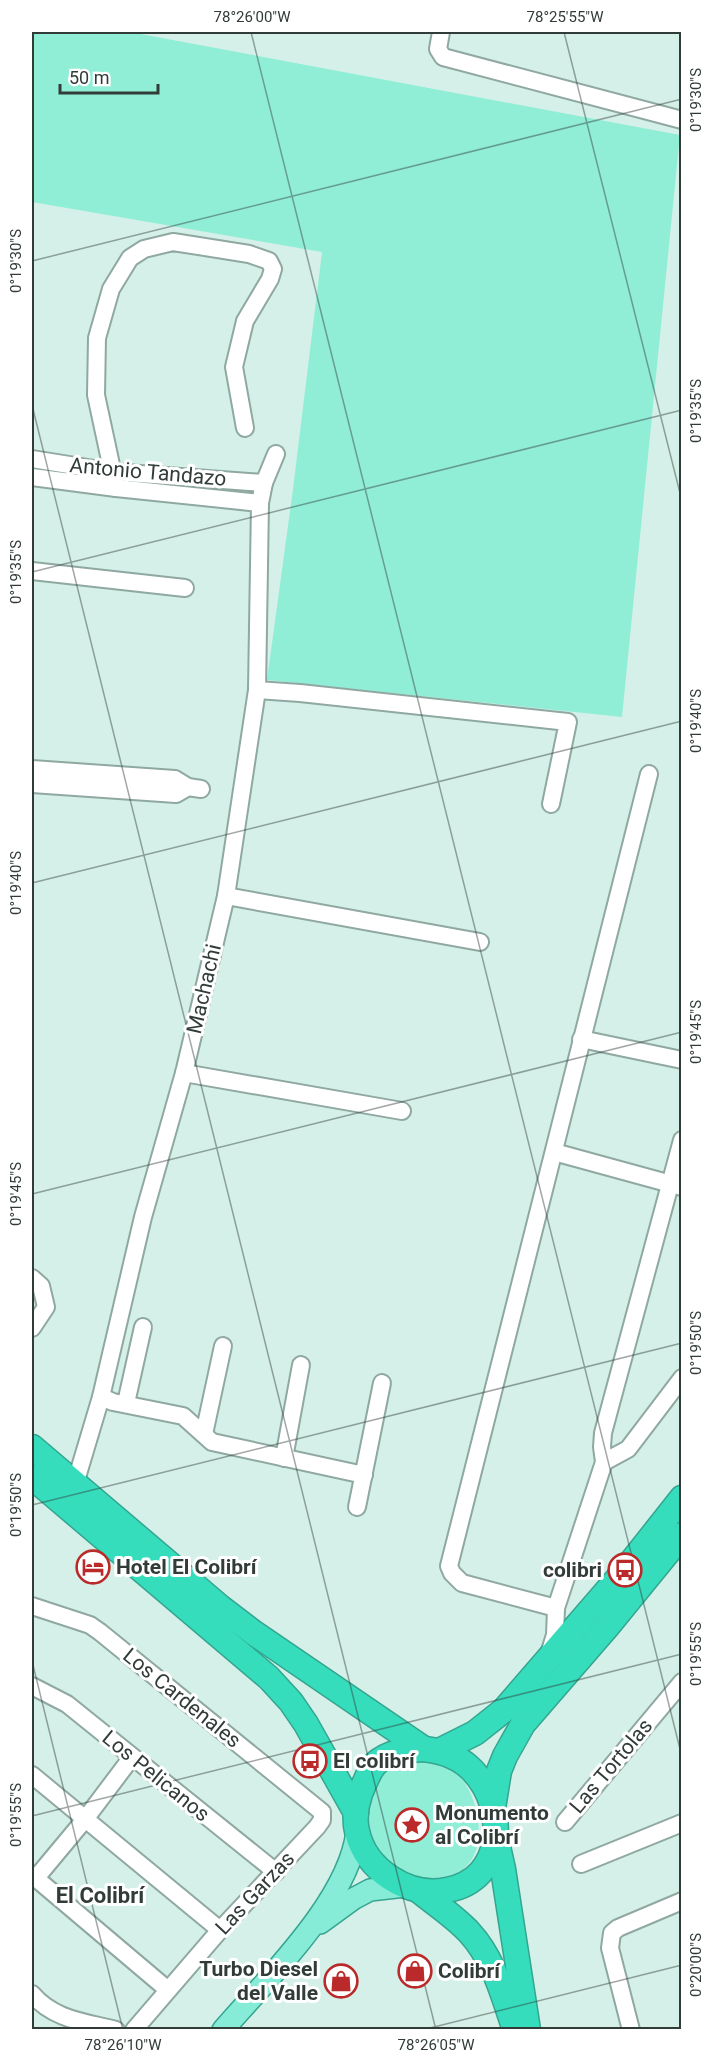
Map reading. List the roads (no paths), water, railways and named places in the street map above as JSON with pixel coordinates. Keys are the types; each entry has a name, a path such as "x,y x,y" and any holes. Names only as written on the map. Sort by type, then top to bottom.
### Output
{"highway":[{"path":"32,1447 248,1628 431,1750 454,1757 472,1770 486,1787 493,1808 528,2030"},
{"path":"32,1477 269,1678 291,1702 306,1724 356,1822 364,1848 376,1864 393,1880 411,1888 468,1930 483,1950 499,1984 515,2030"},
{"path":"356,1822 361,1790 371,1769 381,1760 401,1751 431,1750 485,1727 504,1710 625,1570 681,1498"},
{"path":"493,1808 504,1756 523,1724 607,1627 681,1535"},
{"path":"411,1888 434,1892 448,1890 477,1877 487,1865 496,1838"}],"main road":[{"path":"223,2030 307,1932 330,1900 353,1850 356,1822"},
{"path":"307,1932 362,1894 378,1888 411,1888"}],"street":[{"path":"440,34 438,50 443,57 681,120"},
{"path":"114,480 96,395 97,338 111,289 130,258 144,249 173,242 186,243 249,254 269,261 273,269 270,279 245,321 234,367 245,428"},
{"name":"Machachi","path":"75,1484 101,1397 143,1217 184,1073 226,896 257,690 260,503 264,483 276,454"},
{"name":"Antonio Tandazo","path":"32,459 114,480 223,499 260,503"},
{"name":"Antonio Tandazo","path":"32,477 114,480 223,479 264,483"},
{"path":"223,479 223,499"},
{"path":"32,571 185,588"},
{"path":"257,690 568,722 551,804"},
{"path":"32,769 175,778 195,788 176,794 32,784"},
{"path":"556,1608 462,1583 452,1573 449,1566 649,774"},
{"path":"226,896 480,942"},
{"path":"581,1039 681,1060"},
{"path":"184,1073 402,1111"},
{"path":"545,1662 552,1649 555,1635 556,1608 604,1462 603,1433 676,1185 681,1140"},
{"path":"554,1152 676,1185"},
{"path":"32,1278 41,1286 37,1298 45,1310 32,1328"},
{"path":"126,1403 143,1327"},
{"path":"204,1434 223,1346"},
{"path":"284,1458 301,1365"},
{"path":"604,1462 628,1449 681,1378"},
{"path":"357,1507 382,1383"},
{"path":"101,1397 113,1402 183,1416 212,1442 364,1475"},
{"name":"Los Cardenales","path":"32,1606 90,1625 100,1632 321,1810"},
{"name":"Las Tortolas","path":"565,1822 681,1682"},
{"name":"Los Pelicanos","path":"32,1686 54,1695 67,1704 276,1872"},
{"path":"132,1757 86,1818 34,1876 168,1990"},
{"path":"32,1775 220,1930"},
{"name":"Las Garzas","path":"134,2030 220,1930 320,1824 323,1815 321,1810"},
{"path":"581,1864 681,1823"},
{"path":"631,2030 610,1948 612,1933 618,1928 681,1901"},
{"path":"32,1994 42,2006 55,2013 116,2030"}],"place":[{"name":"Hotel El Colibrí","path":"93,1567"},
{"name":"colibri","path":"625,1570"},
{"name":"El colibrí","path":"310,1761"},
{"name":"Monumento al Colibrí","path":"412,1825"},
{"name":"Colibrí","path":"415,1971"},
{"name":"Turbo Diesel del Valle","path":"341,1981"}],"district":[{"name":"El Colibrí","path":"100,1895"}]}
